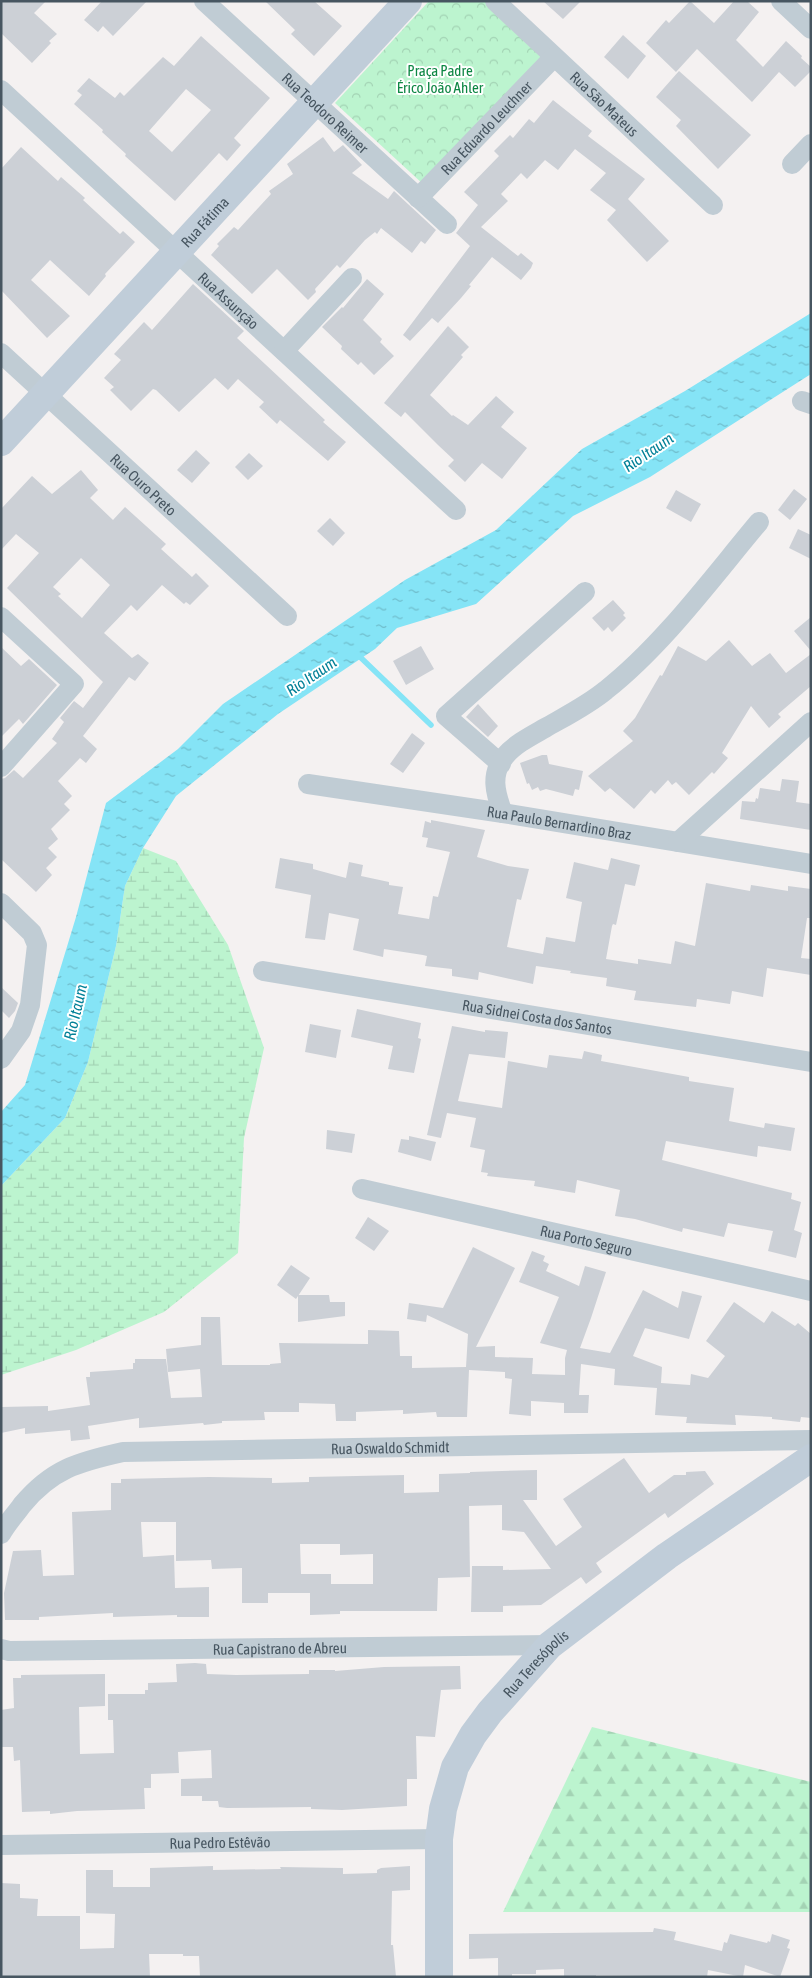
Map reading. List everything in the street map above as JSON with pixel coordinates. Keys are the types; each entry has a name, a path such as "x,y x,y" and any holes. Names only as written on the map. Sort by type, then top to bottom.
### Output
{"street":[{"name":"Rua Teodoro Reimer","path":"204,1 447,224"},
{"name":"Rua Fátima","path":"1,442 408,1"},
{"name":"Rua São Mateus","path":"495,1 713,206"},
{"path":"781,1 811,29"},
{"name":"Rua Eduardo Leuchner","path":"418,198 554,57"},
{"name":"Rua Assunção","path":"1,90 456,510"},
{"path":"792,164 811,144"},
{"path":"284,351 352,278"},
{"name":"Rua Ouro Preto","path":"1,353 287,616"},
{"path":"503,813 495,794 495,775 504,757 520,742 588,703 639,661 760,522"},
{"path":"501,764 446,716 584,592"},
{"path":"1,617 74,684 1,767"},
{"path":"678,842 811,722"},
{"name":"Rua Paulo Bernardino Braz","path":"308,784 503,813 811,864"},
{"path":"1,903 32,933 37,945 30,1005 21,1031 1,1059"},
{"name":"Rua Sidnei Costa dos Santos","path":"263,971 811,1062"},
{"name":"Rua Porto Seguro","path":"362,1189 811,1291"},
{"name":"Rua Oswaldo Schmidt","path":"1,1534 5,1526 30,1496 49,1478 70,1467 99,1457 123,1452 811,1440"},
{"name":"Rua Teresópolis","path":"440,1977 439,1839 443,1809 455,1767 464,1749 490,1712 550,1645 667,1556 811,1458"},
{"name":"Rua Capistrano de Abreu","path":"5,1650 550,1645"},
{"name":"Rua Pedro Estêvão","path":"1,1845 439,1839"}],"green space":[{"name":"Praça Padre Érico João Ahler","path":"429,1 488,1 545,54 424,185 335,103"},
{"path":"143,848 176,861 228,945 264,1048 244,1138 238,1253 164,1312 76,1350 1,1375 1,1186 65,1118 88,1062 116,946 125,886"},
{"path":"592,1727 811,1782 811,1912 503,1912"}],"water":[{"name":"Rio Itaum","path":"811,313 811,374 650,477 573,516 476,604 397,628 375,649 278,714 176,796 143,848 125,886 116,946 88,1062 65,1118 1,1186 1,1112 25,1085 76,917 106,803 178,749 223,704 405,580 496,530 582,449 685,391"}],"building":[{"path":"1,1 46,1 34,13 57,34 32,63 1,33"},
{"path":"102,1 147,1 113,36 103,26 98,32 84,20"},
{"path":"265,1 314,1 342,26 314,56 291,34 295,30"},
{"path":"543,1 581,1 563,19"},
{"path":"690,1 714,23 734,1 747,1 759,12 736,40 763,67 786,41 802,56 801,58 811,67 811,71 795,87 779,72 752,102 697,49 676,72 646,43 666,20 669,23"},
{"path":"623,35 646,56 628,79 604,57"},
{"path":"201,36 270,98 234,138 241,145 227,161 219,153 175,201 125,156 126,154 102,132 103,130 74,104 82,95 77,91 89,78 115,98 120,92 124,96 163,57 174,66","holes":["186,89 211,110 172,152 149,131"]},
{"path":"679,71 751,135 718,169 676,126 681,120 656,97"},
{"path":"553,100 592,131 588,136 645,179 628,199 669,241 647,262 607,220 616,210 590,190 606,173 575,149 558,170 545,160 527,179 521,173 501,194 508,201 481,227 518,256 521,253 533,263 531,268 521,280 492,257 469,285 471,286 438,323 432,318 410,341 403,335 470,246 456,233 478,205 464,192 499,156 494,151 510,135 513,138 529,119 534,123"},
{"path":"323,137 334,152 343,145 362,165 352,173 388,199 394,191 436,230 425,244 421,241 412,253 381,228 377,234 375,232 365,240 340,268 337,265 315,289 316,292 308,300 277,269 252,294 211,255 219,246 217,244 234,227 238,230 271,194 269,191 293,174 287,164"},
{"path":"21,147 58,181 61,177 85,198 83,200 120,234 123,231 135,242 105,274 106,276 89,296 50,260 31,280 70,316 47,338 1,290 1,169"},
{"path":"367,279 384,294 363,320 382,339 380,342 394,356 374,375 361,362 358,365 322,327 343,308"},
{"path":"193,284 244,331 237,338 346,442 328,461 280,420 277,424 259,407 264,402 238,379 228,390 215,378 179,412 153,389 131,411 110,390 114,387 104,378 121,360 114,354 144,322 152,330"},
{"path":"448,326 469,347 461,355 463,357 430,395 452,416 468,425 496,396 514,412 501,427 527,448 502,479 482,463 465,482 448,466 454,460 405,412 401,417 384,403"},
{"path":"196,450 210,463 192,483 177,470"},
{"path":"249,453 263,466 248,480 235,467"},
{"path":"81,470 98,490 90,498 113,520 125,507 166,544 161,549 192,577 196,573 209,586 190,605 186,602 184,604 162,585 137,611 131,605 104,633 132,658 138,654 149,663 135,681 129,677 83,736 97,749 86,763 80,758 58,781 72,796 64,804 70,810 51,829 58,839 48,848 57,857 46,868 52,875 36,892 1,859 1,779 14,770 23,778 57,743 52,739 64,722 60,718 74,701 83,708 103,682 7,588 39,553 16,534 1,550 1,509 32,476 52,494","holes":["81,558 110,585 82,618 58,596 61,594 53,587"]},
{"path":"794,489 807,499 790,520 778,510"},
{"path":"676,490 701,504 691,522 666,508"},
{"path":"330,518 345,533 333,546 317,531"},
{"path":"798,529 811,535 811,559 789,548"},
{"path":"613,600 625,613 623,615 626,618 612,632 608,627 604,631 592,618"},
{"path":"811,617 811,651 794,631"},
{"path":"729,640 752,666 770,653 786,673 811,654 811,686 778,714 781,717 769,728 751,706 722,753 728,758 714,774 712,772 689,795 676,782 672,785 668,780 655,794 651,790 634,809 610,788 605,792 588,776 633,741 623,731 635,718 660,675 662,676 678,646 706,661"},
{"path":"421,646 434,669 406,685 393,661"},
{"path":"1,647 21,666 29,659 57,685 23,724 19,719 1,737"},
{"path":"478,704 498,726 488,737 466,717"},
{"path":"412,733 425,743 403,773 390,764"},
{"path":"547,755 549,764 583,771 579,790 575,789 573,796 546,789 540,791 538,787 532,790 529,783 527,784 520,763"},
{"path":"782,779 799,781 796,802 811,804 811,830 740,819 742,801 755,802 756,798 758,799 760,788 780,791"},
{"path":"431,820 485,830 477,857 508,866 529,869 521,900 517,899 507,947 543,954 546,937 575,942 582,902 566,898 574,862 608,870 611,858 640,865 635,886 625,884 616,925 613,924 612,926 606,959 638,964 638,959 671,964 675,941 695,946 706,883 750,891 751,885 788,891 788,886 811,889 811,918 807,918 801,958 811,959 811,975 767,968 763,997 732,991 730,1004 697,999 696,1007 634,1000 636,991 606,986 607,978 536,966 533,984 479,972 478,980 452,976 452,969 425,966 427,956 384,949 383,957 353,950 359,919 329,913 325,940 305,938 311,895 275,888 280,858 313,864 313,869 346,878 349,862 363,865 361,876 389,882 389,885 403,887 398,914 429,919 433,896 438,897 450,852 426,847 428,838 422,837 425,821 431,823"},
{"path":"1,987 18,1003 15,1011 9,1018 1,1010"},
{"path":"357,1009 421,1023 418,1038 421,1039 414,1073 388,1069 393,1046 351,1037"},
{"path":"310,1024 341,1030 336,1058 305,1052"},
{"path":"452,1026 485,1032 485,1030 508,1032 505,1058 469,1054 458,1101 502,1108 508,1061 547,1068 549,1055 582,1059 584,1051 602,1055 601,1061 689,1077 689,1081 734,1088 729,1121 764,1128 765,1123 795,1128 791,1151 758,1146 757,1157 666,1141 662,1160 792,1193 791,1199 801,1202 794,1230 802,1233 796,1258 768,1251 773,1231 728,1223 724,1237 683,1228 682,1232 635,1219 615,1216 620,1190 577,1180 575,1193 534,1186 535,1181 487,1176 488,1173 481,1172 485,1150 470,1147 476,1118 447,1113 441,1138 427,1135"},
{"path":"327,1130 355,1134 352,1153 326,1149"},
{"path":"409,1136 436,1142 431,1161 398,1152 401,1139 409,1140"},
{"path":"368,1217 389,1231 374,1251 355,1238"},
{"path":"473,1247 515,1268 476,1347 495,1346 495,1357 533,1358 532,1374 565,1375 567,1350 540,1343 559,1297 519,1282 532,1251 545,1256 543,1261 549,1264 546,1271 579,1286 585,1266 606,1272 580,1348 610,1353 643,1290 678,1308 682,1291 702,1296 689,1339 645,1328 633,1356 662,1367 661,1383 690,1385 691,1374 708,1378 725,1356 706,1341 734,1302 764,1323 772,1311 795,1326 798,1323 811,1334 811,1418 801,1417 800,1422 772,1419 772,1417 735,1415 736,1425 686,1423 687,1417 655,1415 657,1388 614,1385 615,1369 581,1364 579,1395 589,1395 588,1413 564,1413 564,1403 531,1401 531,1416 509,1414 512,1379 505,1378 505,1372 469,1370 467,1417 437,1417 436,1412 403,1414 403,1410 356,1412 356,1421 336,1421 335,1404 299,1403 299,1412 264,1412 265,1420 222,1421 222,1423 204,1425 203,1423 139,1428 139,1418 88,1426 90,1439 71,1441 70,1430 25,1434 25,1428 1,1433 1,1407 48,1406 48,1411 90,1405 86,1377 90,1377 90,1372 133,1369 135,1359 166,1359 171,1398 202,1397 200,1369 168,1372 166,1349 201,1345 201,1317 220,1317 222,1365 270,1365 281,1363 279,1343 368,1344 368,1330 399,1331 400,1356 412,1356 412,1368 466,1367 468,1334 427,1315 426,1322 407,1319 409,1303 443,1308"},
{"path":"291,1265 310,1278 296,1299 277,1285"},
{"path":"298,1295 329,1295 330,1302 345,1302 345,1316 298,1322"},
{"path":"624,1458 649,1493 674,1475 686,1475 686,1472 705,1471 714,1484 668,1518 665,1513 596,1563 602,1572 586,1584 581,1577 541,1605 503,1606 503,1612 471,1612 472,1566 503,1566 503,1570 551,1569 524,1532 502,1530 502,1505 469,1506 470,1577 438,1578 437,1611 340,1611 340,1614 310,1615 310,1593 268,1593 268,1603 242,1603 242,1568 212,1569 211,1560 176,1561 176,1522 141,1522 143,1557 174,1555 175,1588 209,1587 209,1617 177,1617 177,1615 113,1617 113,1613 39,1617 39,1620 5,1620 4,1593 13,1551 41,1550 43,1576 74,1575 72,1512 111,1510 111,1483 121,1483 121,1479 272,1478 272,1483 309,1482 309,1477 404,1475 404,1493 439,1492 439,1474 537,1470 537,1500 523,1500 556,1546 582,1527 563,1499","holes":["300,1544 340,1544 340,1555 373,1554 373,1584 331,1584 331,1574 301,1574"]},
{"path":"176,1664 206,1664 207,1674 236,1675 309,1674 309,1670 335,1671 384,1667 460,1666 461,1689 441,1690 435,1737 416,1736 417,1779 407,1779 407,1806 342,1810 311,1809 311,1807 227,1808 219,1807 218,1801 202,1801 202,1796 181,1796 181,1779 212,1778 211,1750 178,1752 179,1773 151,1774 151,1788 144,1788 145,1809 77,1811 50,1814 50,1811 22,1812 20,1760 14,1761 13,1747 2,1747 1,1710 14,1708 13,1678 21,1678 21,1675 105,1674 105,1706 79,1707 80,1754 114,1753 113,1720 108,1720 108,1694 145,1694 145,1690 148,1690 148,1683 177,1682"},
{"path":"213,1866 213,1870 281,1869 280,1867 343,1868 343,1874 377,1873 377,1870 381,1868 410,1866 410,1890 392,1891 391,1945 393,1945 396,1977 200,1977 199,1956 149,1954 150,1977 1,1977 1,1883 20,1884 20,1898 38,1899 37,1916 80,1916 80,1949 114,1948 115,1914 86,1913 86,1870 113,1870 113,1887 150,1887 150,1868"},
{"path":"654,1928 676,1932 674,1940 722,1951 724,1942 727,1943 730,1934 767,1943 768,1941 770,1942 772,1934 790,1940 787,1948 790,1949 780,1977 745,1965 743,1977 708,1970 707,1977 596,1975 596,1977 564,1977 564,1969 536,1970 536,1974 512,1974 512,1977 498,1977 498,1958 469,1959 469,1934 653,1932"}],"waterway":[{"path":"357,654 431,725"}]}
